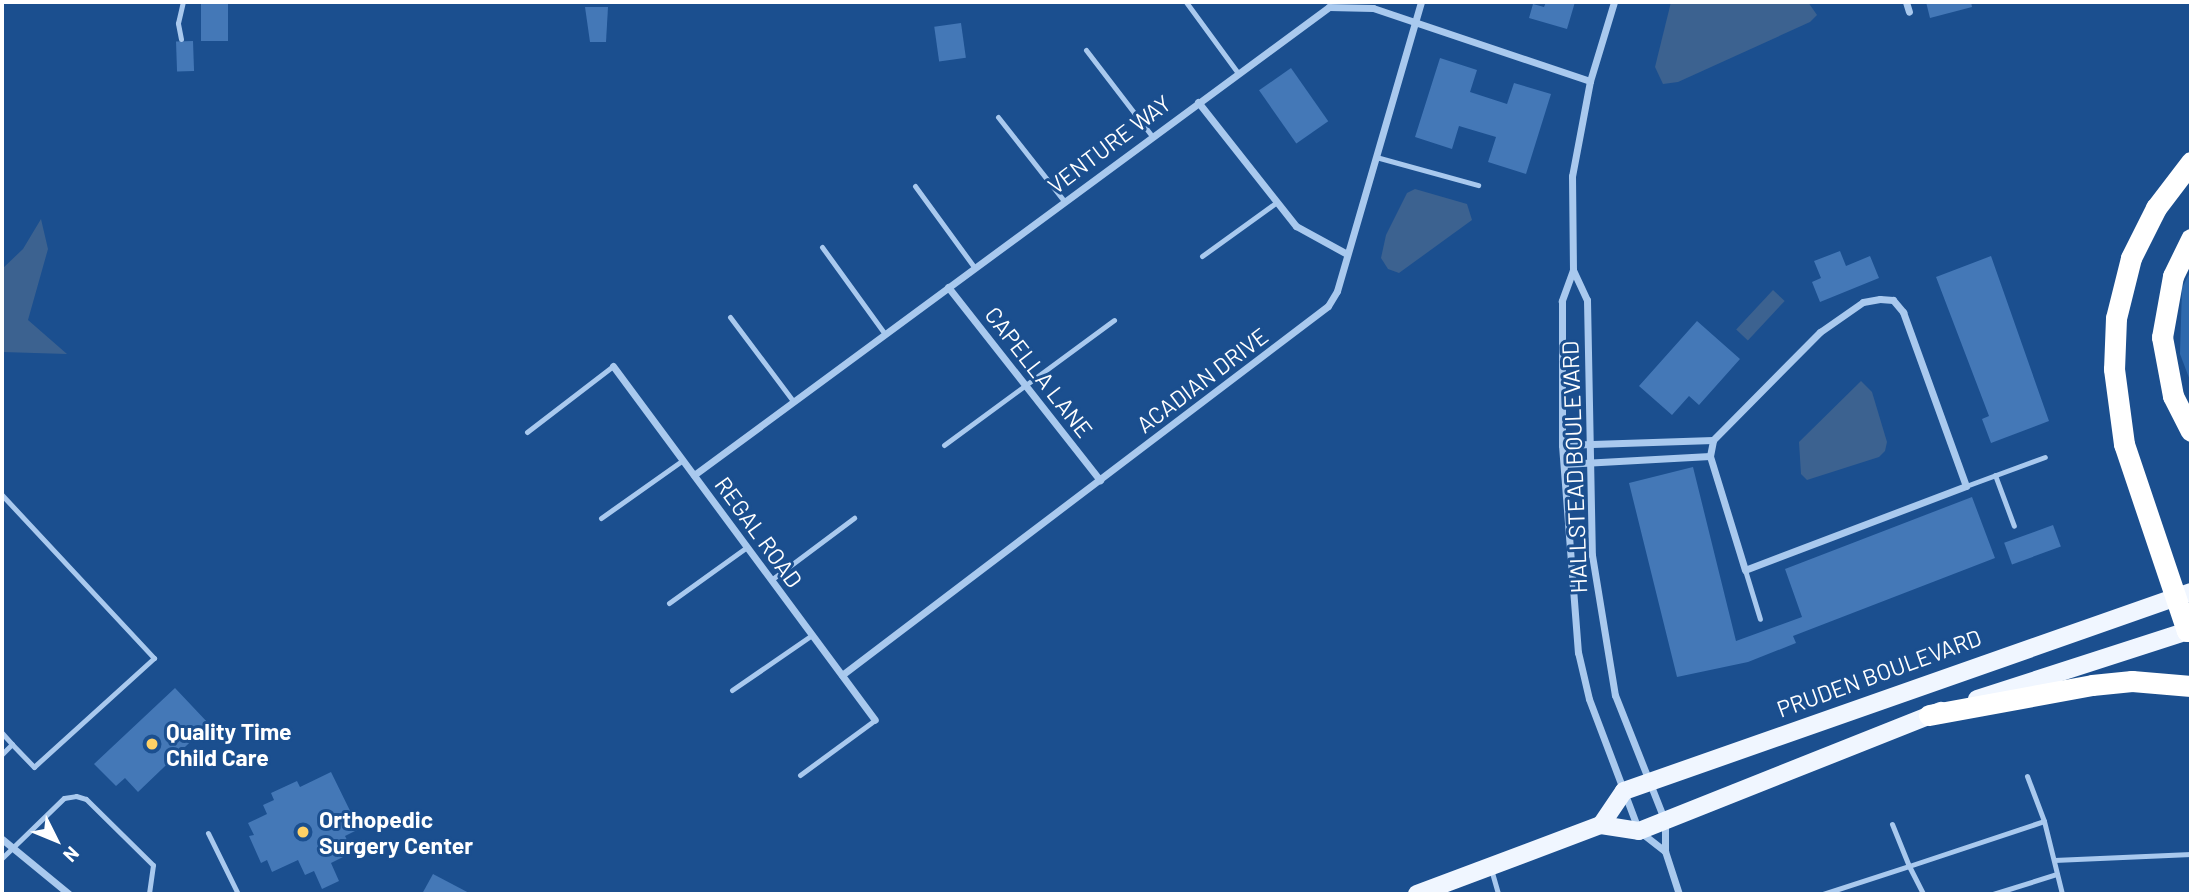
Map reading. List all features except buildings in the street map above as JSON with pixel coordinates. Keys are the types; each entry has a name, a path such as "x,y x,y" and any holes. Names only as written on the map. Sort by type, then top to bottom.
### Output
{"highway":[{"path":"2189,631 2183,594 2124,444 2114,369 2116,318 2131,258 2156,208 2191,162"},
{"path":"2191,239 2173,276 2162,337 2173,396 2191,431"},
{"path":"1929,715 2092,685 2132,681 2191,685"}],"main road":[{"name":"PRUDEN BOULEVARD","path":"1624,791 2183,594"},
{"path":"1416,894 1601,825 1639,831 1929,715 2189,631"},
{"path":"1601,825 1624,791"}],"street":[{"name":"ACADIAN DRIVE","path":"842,675 1311,322 1337,291 1421,2"},
{"name":"HALLSTEAD BOULEVARD","path":"1614,2 1590,81 1572,176 1573,271 1562,301 1562,445 1578,652 1589,699 1639,831"},
{"path":"1906,2 1909,12"},
{"name":"VENTURE WAY","path":"694,475 1238,73 1326,4 1373,8 1590,81"},
{"path":"1198,102 1296,226 1348,254"},
{"name":"HALLSTEAD BOULEVARD","path":"1573,271 1587,300 1592,555 1602,629 1615,695 1665,821"},
{"name":"CAPELLA LANE","path":"948,287 1100,480"},
{"path":"1893,300 1903,312 1966,486 1745,570 1710,457 1713,440 1842,314 1863,302 1893,300"},
{"name":"REGAL ROAD","path":"613,366 875,720"},
{"path":"1562,445 1713,440"},
{"path":"1563,464 1710,457"},
{"path":"1665,821 1665,851 1679,894"},
{"path":"1639,831 1665,851"},
{"path":"2,839 69,894"}],"lane":[{"path":"181,39 178,23 183,2"},
{"path":"1186,2 1238,73"},
{"path":"1086,50 1152,136"},
{"path":"998,117 1064,201"},
{"path":"1376,157 1478,185"},
{"path":"915,186 974,268"},
{"path":"1202,256 1277,202"},
{"path":"822,247 885,334"},
{"path":"730,317 793,401"},
{"path":"944,445 1114,320"},
{"path":"527,432 613,366"},
{"path":"1966,486 2045,457"},
{"path":"601,518 683,460"},
{"path":"1995,475 2014,526"},
{"path":"2,495 154,658 34,767 2,733"},
{"path":"771,580 854,518"},
{"path":"669,603 747,547"},
{"path":"1745,570 1760,619"},
{"path":"732,690 812,635"},
{"path":"800,775 875,720"},
{"path":"2,754 12,744"},
{"path":"2027,776 2044,821 2062,894"},
{"path":"2,858 64,798 76,796 86,799 153,865 149,894"},
{"path":"1823,894 2044,821"},
{"path":"1892,824 1923,894"},
{"path":"208,833 238,894"},
{"path":"2054,860 2191,853"},
{"path":"1490,866 1498,894"},
{"path":"1993,894 2057,874"},
{"path":"336,894 366,894"}],"shaded area":[{"path":"1671,2 1808,2 1817,15 1810,22 1678,82 1663,84 1655,67"},
{"path":"1415,189 1467,204 1472,220 1399,273 1388,269 1381,258 1386,235 1407,193"},
{"path":"41,219 48,249 28,320 67,354 2,352 2,269 23,249"},
{"path":"2191,270 2191,383 2180,354 2182,288"},
{"path":"1773,290 1785,301 1748,340 1736,329"},
{"path":"1861,381 1872,392 1887,442 1885,451 1879,457 1807,480 1801,474 1799,442"}],"place":[{"name":"Quality Time Child Care","path":"152,744"},
{"name":"Orthopedic Surgery Center","path":"303,832"}]}
